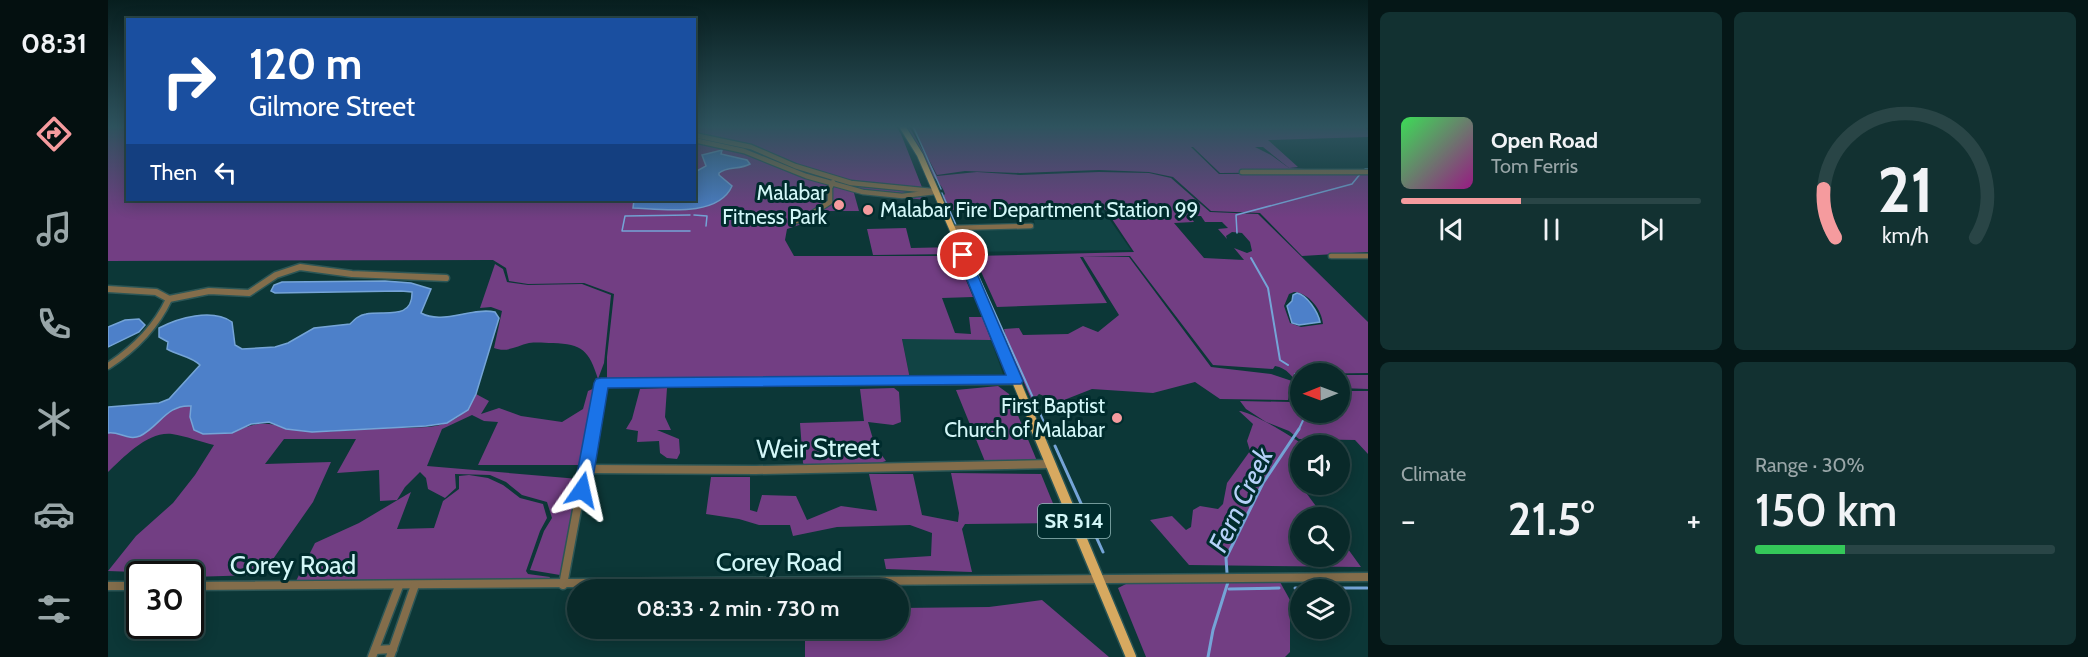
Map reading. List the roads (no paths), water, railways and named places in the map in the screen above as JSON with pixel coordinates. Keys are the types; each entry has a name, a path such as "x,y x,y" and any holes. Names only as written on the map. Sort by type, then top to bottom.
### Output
{"main road":[{"name":"SR 514","path":"919,157 952,228 1131,657"}],"street":[{"path":"755,157 864,191 924,196 935,192"},
{"path":"772,157 834,182"},
{"path":"781,166 787,162"},
{"path":"1242,172 1368,172"},
{"path":"791,222 802,220 830,202 834,182"},
{"path":"952,228 1031,226"},
{"path":"1331,256 1368,256"},
{"path":"108,289 156,292 169,299 195,291 223,288 249,293 276,274 295,268 319,267 337,273 426,275 446,278"},
{"path":"108,366 151,328 163,313 169,299"},
{"path":"563,585 601,383 1016,381"},
{"name":"Weir Street","path":"586,469 756,470 1051,464"},
{"name":"Corey Road","path":"204,586 1368,577"},
{"path":"399,586 373,653 392,653 416,585"},
{"path":"108,586 126,586"}],"water":[{"path":"703,157 733,157 747,160 750,164 726,169 719,173 732,186 725,196 715,203 702,207 673,210 633,208 634,201 696,201 696,171 706,166"},
{"path":"282,282 411,283 431,289 421,313 429,316 448,317 486,311 495,312 499,318 476,394 468,410 447,423 312,432 286,429 269,422 251,424 232,433 203,434 194,430 190,417 191,406 183,406 169,412 140,436 131,437 108,433 108,407 159,403 169,399 200,365 167,349 168,342 159,337 159,328 185,318 215,316 232,322 235,345 242,349 275,347 288,343 314,328 350,324 359,316 366,314 403,311 411,301 412,292 275,293 271,291 274,285"},
{"path":"1297,293 1305,297 1312,305 1320,322 1299,325 1292,323 1287,306 1292,301 1293,295"},
{"path":"139,319 145,325 139,332 108,347 108,327 125,320"}],"waterway":[{"path":"927,157 941,189"},
{"name":"Fern Creek","path":"1237,233 1236,215 1352,184 1361,173"},
{"path":"942,193 956,225"},
{"path":"690,215 625,216 622,231 690,231"},
{"path":"694,215 707,216 706,226"},
{"path":"958,230 968,252"},
{"path":"970,258 1048,431"},
{"name":"Fern Creek","path":"1251,258 1268,288 1280,360 1288,365"},
{"name":"Fern Creek","path":"1299,429 1302,423"},
{"path":"1047,429 1050,436"},
{"name":"Fern Creek","path":"1227,573 1226,558 1263,483 1299,429"},
{"path":"1055,446 1103,552"},
{"name":"Fern Creek","path":"1208,657 1213,630 1228,582"},
{"path":"1229,589 1279,588"},
{"path":"1350,588 1367,588"}],"place":[{"name":"Malabar Fitness Park","path":"839,205"},
{"name":"Malabar Fire Department Station 99","path":"868,210"},
{"name":"First Baptist Church of Malabar","path":"1117,418"}]}
